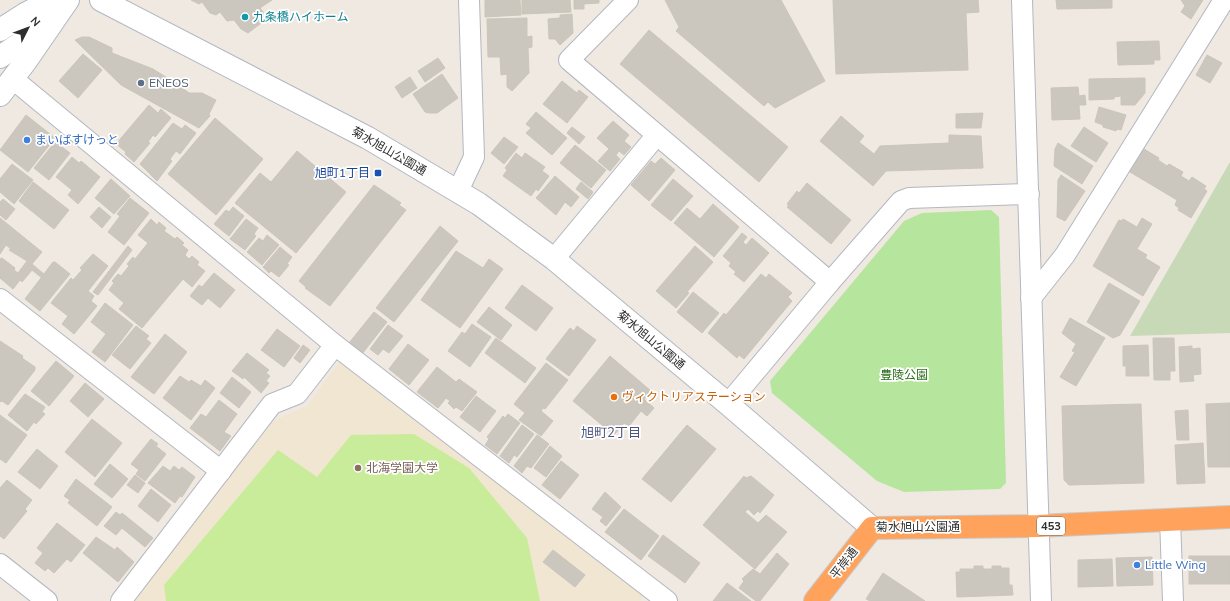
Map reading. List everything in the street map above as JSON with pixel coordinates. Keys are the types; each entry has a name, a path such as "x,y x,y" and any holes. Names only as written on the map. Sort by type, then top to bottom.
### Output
{"highway":[{"name":"菊水旭山公園通","path":"872,528 1038,526 1230,517"},
{"name":"平岸通","path":"815,600 872,528"}],"street":[{"path":"0,30 25,14 52,0"},
{"path":"0,57 48,24 67,0"},
{"path":"67,0 6,87 336,346 667,601"},
{"name":"菊水旭山公園通","path":"101,0 368,138 458,191 554,260 728,404 872,528"},
{"path":"458,191 474,157 469,0"},
{"path":"628,0 569,60 656,136 830,282"},
{"path":"1022,0 1041,601"},
{"path":"1031,298 1065,255 1224,0"},
{"path":"554,260 656,136"},
{"path":"728,404 830,282 901,201 909,198 1029,194"},
{"path":"0,298 221,471"},
{"path":"121,601 272,404 297,394 336,346"},
{"path":"1170,519 1173,601"},
{"path":"0,564 47,601"}],"shaded area":[{"name":"北海学園大学","path":"340,361 644,595 640,601 133,601 273,421 307,406"}],"green space":[{"path":"1230,162 1230,333 1130,336"},
{"name":"豊陵公園","path":"991,210 999,217 1006,483 1000,489 904,492 877,481 772,393 770,381 904,221 922,213"},
{"name":"北海学園大学","path":"414,434 469,468 527,538 540,601 166,601 164,585 278,450 317,477 351,435"}],"building":[{"name":"九条橋ハイホーム","path":"191,0 272,0 260,8 268,18 248,33 241,29 234,20 227,21 220,12 216,15 210,13 202,2 199,4"},
{"path":"485,0 520,0 521,15 485,17"},
{"path":"522,0 570,0 571,12 522,14"},
{"path":"574,0 599,0 599,3 584,4 584,9 574,9"},
{"path":"665,0 781,0 825,81 775,108 768,102 764,106 676,31 679,27"},
{"path":"833,0 978,0 979,12 966,13 968,70 836,74"},
{"path":"1056,0 1112,0 1112,8 1057,9"},
{"path":"1181,0 1203,0 1191,19 1181,12 1185,6"},
{"path":"572,14 573,33 560,45 555,39 549,39 548,19 560,18 560,15"},
{"path":"527,18 527,37 532,36 532,47 528,48 529,73 512,91 507,87 507,74 501,75 500,57 488,57 487,19"},
{"path":"649,30 788,147 759,182 620,64"},
{"path":"82,37 89,37 112,48 112,53 153,69 189,93 202,93 216,100 209,114 210,116 199,128 121,85 75,40"},
{"path":"1159,41 1160,60 1154,60 1154,64 1118,65 1117,42"},
{"path":"83,54 102,70 78,98 59,81"},
{"path":"1207,55 1222,63 1210,83 1196,75"},
{"path":"438,58 445,68 425,82 418,71"},
{"path":"442,74 458,98 437,113 425,112 413,94"},
{"path":"410,77 417,88 402,98 395,87"},
{"path":"1145,78 1145,93 1135,105 1121,105 1121,96 1114,97 1114,99 1089,100 1089,79"},
{"path":"562,81 577,93 579,90 588,97 567,123 543,104"},
{"path":"1078,87 1079,96 1085,95 1086,105 1079,105 1080,119 1052,120 1051,88"},
{"path":"149,105 158,113 161,109 171,118 155,137 153,135 148,142 150,143 134,162 125,154 126,152 116,144"},
{"path":"1099,107 1126,115 1121,130 1117,129 1116,131 1103,127 1103,125 1095,122"},
{"path":"536,112 567,138 552,155 526,133 531,128 526,124"},
{"path":"983,113 981,128 956,128 956,114"},
{"path":"26,115 55,138 28,172 0,150"},
{"path":"841,116 864,136 859,142 874,154 880,146 949,143 949,135 981,136 983,168 886,171 873,186 820,141"},
{"path":"215,118 263,159 216,215 168,174"},
{"path":"613,121 629,135 624,141 631,147 624,155 619,151 616,155 597,138"},
{"path":"173,123 182,129 185,125 196,133 180,154 176,151 170,159 172,161 157,181 140,164"},
{"path":"572,127 585,137 579,144 567,133"},
{"path":"1084,127 1108,143 1096,162 1071,146"},
{"path":"504,137 518,147 504,164 491,153"},
{"path":"55,142 70,153 49,180 34,168"},
{"path":"1058,143 1093,166 1082,184 1054,166 1055,149"},
{"path":"575,145 606,170 591,188 560,163"},
{"path":"609,149 620,159 610,171 598,161"},
{"path":"1144,149 1159,158 1158,160 1167,166 1169,164 1183,172 1181,176 1189,181 1192,177 1206,186 1204,189 1207,191 1191,218 1178,210 1179,208 1175,205 1177,200 1130,172"},
{"path":"297,151 346,192 296,253 235,203 260,173 271,182"},
{"path":"516,153 522,158 525,153 545,167 542,171 549,176 538,191 536,189 531,196 503,176 507,170 505,168"},
{"path":"72,157 79,163 81,161 100,177 78,204 68,195 72,190 56,177"},
{"path":"661,158 675,170 649,201 631,185 651,161 655,164"},
{"path":"12,164 33,180 14,204 0,192 0,179"},
{"path":"1061,175 1085,191 1065,221 1057,217 1058,180"},
{"path":"555,176 579,197 571,207 565,202 556,215 536,198"},
{"path":"111,179 130,196 114,214 95,198"},
{"path":"673,179 693,196 671,221 651,205"},
{"path":"33,182 69,210 54,229 19,201"},
{"path":"581,182 593,192 588,199 576,189"},
{"path":"807,183 851,220 831,244 787,207 789,205 787,204 797,191 799,193"},
{"path":"374,185 401,203 399,205 406,210 330,306 305,288 306,287 299,281"},
{"path":"130,198 149,213 124,245 108,232 120,216 117,214"},
{"path":"3,199 15,209 6,220 0,215 0,202"},
{"path":"713,204 739,227 714,257 674,223 687,208 700,219"},
{"path":"99,207 111,217 102,228 90,217"},
{"path":"233,207 244,216 229,236 214,224 226,210 229,212"},
{"path":"0,218 42,252 32,264 45,275 42,278 32,270 22,282 20,280 13,289 0,278 0,259 2,258 15,268 14,270 18,273 27,261 9,250 11,249 6,245 0,254"},
{"path":"1142,218 1152,224 1137,249 1147,255 1145,258 1160,267 1143,296 1093,266 1119,220 1122,221 1123,219 1137,227"},
{"path":"151,219 157,225 159,222 166,228 164,231 175,239 177,237 184,243 182,245 188,250 185,255 189,259 192,256 199,262 197,265 205,271 192,287 183,279 142,328 119,309 124,303 109,290 114,283 112,281 118,274 121,276 129,266 127,264 133,257 135,259 148,243 138,235"},
{"path":"246,219 258,228 254,234 256,236 245,250 230,239"},
{"path":"440,226 458,241 394,322 376,308"},
{"path":"742,233 747,237 743,242 746,245 752,238 769,253 744,282 734,274 736,272 729,266 731,263 723,256"},
{"path":"267,235 279,245 262,265 247,252 259,238 263,241"},
{"path":"128,246 132,250 98,295 93,292"},
{"path":"695,246 713,262 687,292 689,293 676,308 656,291"},
{"path":"280,247 292,257 287,264 289,265 279,277 271,271 269,273 263,267"},
{"path":"456,251 483,268 489,259 503,269 460,328 421,300"},
{"path":"93,254 108,266 88,291 94,296 91,301 97,306 74,334 62,324 68,316 51,303 71,278 73,280 82,270 80,268"},
{"path":"53,262 70,274 40,311 25,299"},
{"path":"214,273 235,290 220,308 208,298 202,305 190,296 199,285 202,287"},
{"path":"761,274 766,278 769,274 792,293 788,297 792,301 744,359 739,355 737,358 708,333 724,313 726,315"},
{"path":"1109,283 1140,301 1120,335 1113,338 1087,322"},
{"path":"522,285 553,308 536,331 505,308"},
{"path":"693,292 719,313 702,333 677,312"},
{"path":"105,303 133,325 105,362 92,352 106,334 91,322"},
{"path":"489,307 512,325 501,340 477,322"},
{"path":"374,312 387,322 362,354 349,343"},
{"path":"1070,318 1105,338 1076,386 1060,377 1075,352 1072,351 1076,344 1062,333"},
{"path":"472,324 491,337 470,367 448,351 462,332 465,334"},
{"path":"388,325 403,336 389,353 383,349 378,355 370,349"},
{"path":"136,326 149,336 146,339 151,343 130,369 112,355"},
{"path":"577,326 596,340 569,376 546,359 570,328 574,331"},
{"path":"277,329 300,346 284,367 261,350"},
{"path":"165,334 187,352 154,394 131,377"},
{"path":"496,338 536,368 525,383 485,353"},
{"path":"1153,338 1174,338 1175,371 1170,371 1170,380 1154,380"},
{"path":"0,341 23,356 22,358 35,367 35,370 8,405 2,401 0,402"},
{"path":"408,344 429,360 409,385 389,369"},
{"path":"303,345 310,350 300,363 294,358"},
{"path":"1148,345 1149,376 1126,376 1126,366 1123,366 1123,346"},
{"path":"1192,346 1192,349 1200,348 1201,374 1193,375 1194,381 1180,382 1179,347"},
{"path":"247,353 269,370 266,373 270,376 266,381 269,383 261,393 244,377 243,379 232,371"},
{"path":"610,356 651,391 644,399 654,408 647,416 641,411 629,426 624,423 614,435 573,401"},
{"path":"56,361 74,376 49,406 31,391"},
{"path":"546,363 568,380 545,409 543,408 541,411 553,421 541,436 519,420 525,413 514,404"},
{"path":"437,367 456,382 459,379 477,392 462,411 456,407 454,409 448,403 450,401 446,398 438,408 417,392"},
{"path":"180,376 189,382 191,380 201,386 205,380 215,388 191,420 163,398"},
{"path":"232,377 251,392 239,408 220,393"},
{"path":"85,383 104,399 88,417 70,401"},
{"path":"25,394 45,407 42,412 45,414 36,424 34,422 27,431 8,415"},
{"path":"476,396 496,411 480,432 460,417"},
{"path":"219,400 237,414 224,432 231,436 220,451 190,428 201,414 206,417"},
{"path":"1230,403 1230,467 1208,467 1206,404"},
{"path":"1141,404 1144,483 1069,485 1064,480 1062,406"},
{"path":"1188,410 1189,440 1177,440 1175,411"},
{"path":"508,414 520,423 497,454 485,445 489,439 487,437 503,416 505,418"},
{"path":"0,415 27,435 6,463 0,459"},
{"path":"92,419 122,443 95,477 65,452"},
{"path":"522,425 534,434 517,457 514,455 509,463 500,456"},
{"path":"687,425 716,449 671,502 642,479"},
{"path":"537,435 549,444 531,468 527,466 522,473 514,466"},
{"path":"151,439 158,444 156,446 166,454 145,481 136,474 139,470 131,464"},
{"path":"1203,443 1205,483 1177,484 1175,445"},
{"path":"550,446 562,456 546,477 534,468"},
{"path":"37,449 58,466 40,489 18,472"},
{"path":"561,461 579,475 560,499 542,485"},
{"path":"110,464 128,479 112,498 94,484"},
{"path":"163,466 170,471 174,466 179,470 182,467 195,477 182,497 180,496 175,503 148,483"},
{"path":"135,475 145,483 138,493 127,485"},
{"path":"744,476 746,478 751,476 774,495 760,513 758,511 754,515 748,509 745,512 758,523 766,515 787,532 755,569 703,525"},
{"path":"76,479 112,507 97,526 68,503 70,500 64,496"},
{"path":"7,480 32,500 25,509 27,511 4,539 0,536 0,488"},
{"path":"151,489 171,505 158,522 138,506"},
{"path":"605,492 621,507 606,526 600,521 603,517 592,509"},
{"path":"624,509 659,536 641,560 605,532"},
{"path":"116,512 120,515 122,513 153,538 145,547 122,528 116,535 104,526"},
{"path":"57,523 85,545 71,562 67,559 54,573 48,568 45,571 35,563 43,553 37,548"},
{"path":"663,535 700,563 685,583 648,556"},
{"path":"96,537 115,550 117,547 134,562 118,582 83,553"},
{"path":"553,550 585,575 575,587 543,562"},
{"path":"777,553 789,564 760,601 756,601 739,588 744,581 742,579 753,569 760,574"},
{"path":"1189,556 1230,556 1230,584 1189,584"},
{"path":"1152,557 1153,585 1117,586 1116,558"},
{"path":"1112,559 1113,586 1078,587 1078,560"},
{"path":"974,566 983,566 983,569 992,569 992,566 1009,568 1009,585 1012,585 1013,595 957,597 956,572 960,572 960,569 974,569"},
{"path":"883,573 925,601 870,601 866,599"},
{"path":"727,583 751,601 713,601"}],"place":[{"name":"九条橋ハイホーム","path":"245,17"},
{"name":"ENEOS","path":"141,83"},
{"name":"まいばすけっと","path":"27,140"},
{"name":"旭町1丁目","path":"378,173"},
{"name":"ヴィクトリアステーション","path":"614,397"},
{"name":"北海学園大学","path":"358,468"},
{"name":"Little Wing","path":"1137,565"}],"district":[{"name":"旭町2丁目","path":"611,432"}]}
